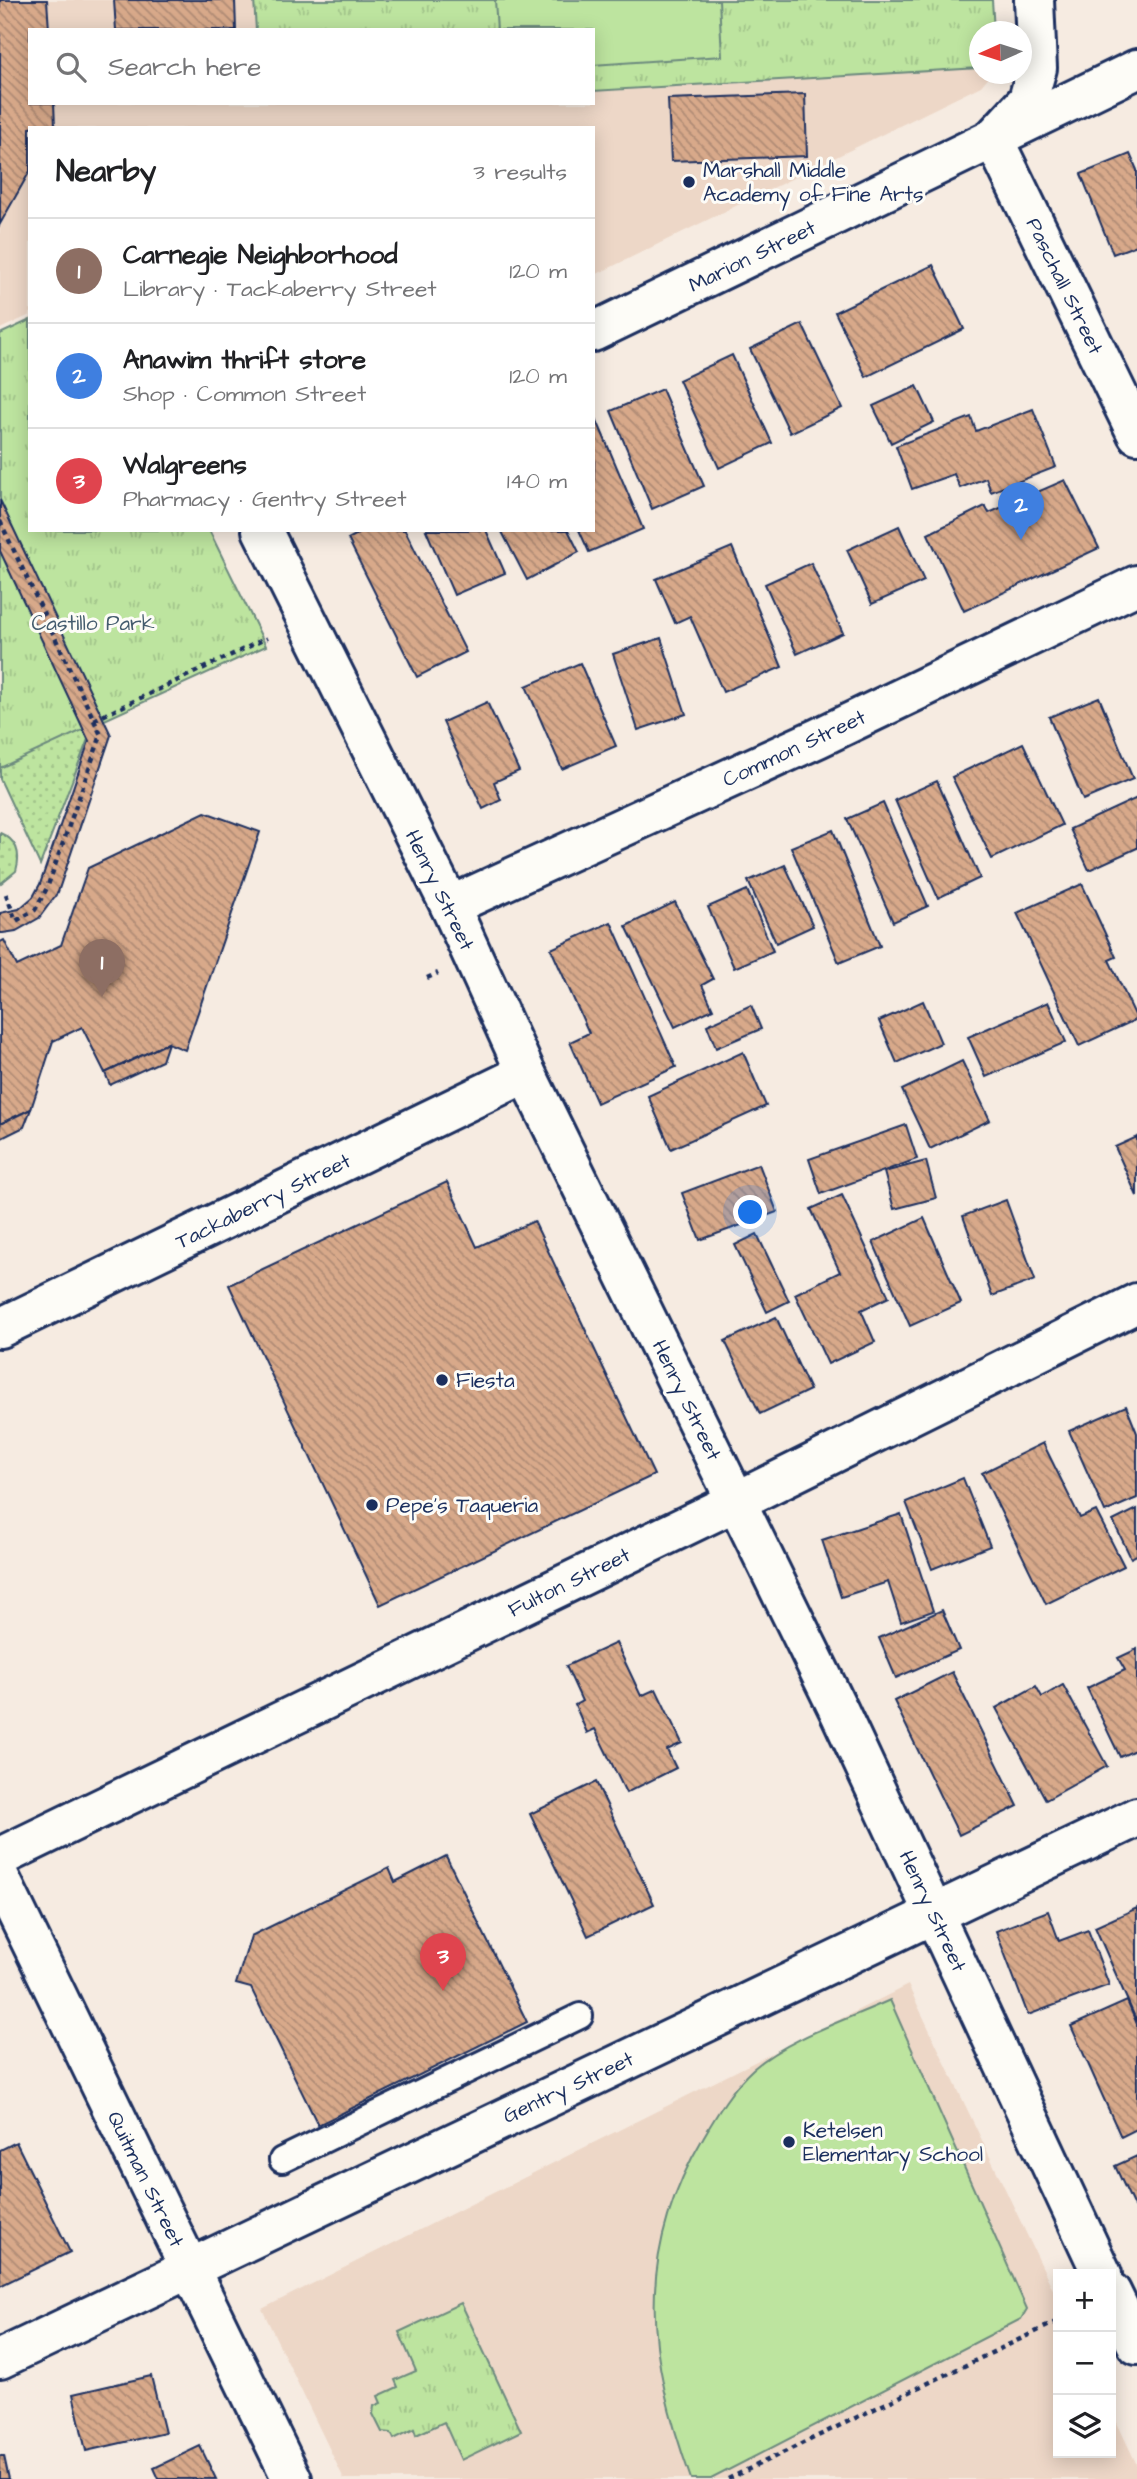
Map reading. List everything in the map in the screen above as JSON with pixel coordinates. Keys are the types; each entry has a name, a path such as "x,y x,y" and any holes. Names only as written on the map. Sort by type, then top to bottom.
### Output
{"street":[{"path":"993,138 1028,100 1031,90 1037,68 1034,0"},
{"name":"Marion Street","path":"595,331 1137,69"},
{"name":"Paschall Street","path":"993,138 1137,434"},
{"name":"Henry Street","path":"263,532 450,906 526,1073 737,1502 934,1913 1100,2269"},
{"name":"Common Street","path":"450,906 818,738 1137,584"},
{"name":"Tackaberry Street","path":"0,1328 526,1073"},
{"name":"Fulton Street","path":"0,1857 737,1502 1137,1303"},
{"name":"Gentry Street","path":"0,2359 1137,1817"},
{"name":"Quitman Street","path":"0,1878 292,2479"},
{"path":"1116,2302 1136,2342"}],"lane":[{"path":"282,2160 580,2016"}],"path":[{"path":"0,521 101,735 47,888 35,910 16,921 6,894"},
{"path":"94,720 267,638"},
{"path":"728,2479 1053,2323"}],"shaded area":[{"name":"Marshall Middle Academy of Fine Arts","path":"0,0 992,0 993,21 969,21 969,84 983,84 981,86 595,275 595,126 28,126 28,316 0,329"},
{"name":"Ketelsen Elementary School","path":"908,1985 1053,2290 1053,2458 1116,2458 1116,2421 1137,2465 1137,2479 344,2479 262,2309"}],"green space":[{"path":"254,0 992,0 993,21 969,21 969,69 595,91 595,28 256,28"},
{"path":"495,0 719,0 722,56 595,65 595,28 497,28"},
{"name":"Castillo Park","path":"28,321 28,532 210,532 266,646 0,768 0,334"},
{"path":"0,618 53,656 88,739 40,865 0,779"},
{"path":"0,833 14,844 18,859 16,871 0,884"},
{"path":"890,2000 1027,2309 1021,2319 711,2479 691,2479 665,2390 657,2348 655,2306 657,2265 666,2223 681,2181 719,2111 738,2084 753,2069 800,2039"},
{"path":"461,2303 521,2431 461,2460 444,2422 416,2435 414,2429 394,2439 391,2433 382,2432 373,2414 374,2406 381,2403 378,2396 398,2387 395,2380 416,2371 399,2332"}],"building":[{"path":"0,0 47,0 49,28 28,28 28,105 54,105 55,126 28,126 28,175 0,224"},
{"path":"114,0 235,0 236,28 116,28"},
{"path":"805,94 807,156 671,161 668,99"},
{"path":"1130,154 1137,170 1137,245 1113,254 1081,174"},
{"path":"933,265 964,329 866,377 835,312"},
{"path":"802,324 842,408 790,433 750,349"},
{"path":"732,355 772,443 719,468 679,380"},
{"path":"917,386 934,422 891,443 873,406"},
{"path":"662,389 704,486 652,509 611,411"},
{"path":"1033,409 1056,467 991,492 986,478 960,488 954,474 912,489 896,446 971,417 976,431"},
{"path":"595,416 643,529 589,552 580,532 595,532"},
{"path":"1065,480 1099,548 964,611 928,534 985,506 989,513"},
{"path":"0,500 111,735 58,892 39,918 16,931 3,933 0,933 0,913 19,909 33,897 40,884 89,741 0,551"},
{"path":"899,526 924,581 872,604 847,550"},
{"path":"361,532 406,532 466,652 417,677 348,539"},
{"path":"427,532 487,532 505,573 454,595"},
{"path":"502,532 569,532 579,552 527,580"},
{"path":"732,547 782,667 723,692 690,616 675,623 656,579"},
{"path":"811,563 843,633 797,654 765,584"},
{"path":"661,638 686,714 638,730 613,654"},
{"path":"580,663 616,746 562,769 526,686"},
{"path":"1099,697 1133,779 1083,800 1049,717"},
{"path":"487,702 519,771 494,782 501,800 483,809 443,722"},
{"path":"1023,743 1062,825 992,859 952,777"},
{"path":"937,781 980,878 938,898 895,800"},
{"path":"1137,798 1137,848 1089,870 1070,829"},
{"path":"883,803 928,906 893,922 847,819"},
{"path":"205,812 260,832 185,1050 168,1043 105,1073 82,1027 53,1041 31,1109 0,1124 0,942 4,940 17,966 61,945 88,868"},
{"path":"833,830 880,946 839,963 791,847"},
{"path":"785,865 813,926 776,943 748,881"},
{"path":"1082,884 1116,957 1109,960 1137,1019 1079,1046 1017,913"},
{"path":"747,890 773,951 734,968 708,907"},
{"path":"675,902 713,979 702,985 713,1009 675,1027 626,926"},
{"path":"611,922 676,1067 597,1103 570,1042 589,1033 551,949"},
{"path":"923,1001 941,1043 897,1063 879,1021"},
{"path":"1048,1002 1066,1042 986,1077 968,1037"},
{"path":"751,1005 761,1029 716,1048 707,1025"},
{"path":"168,1043 162,1061 110,1085 105,1073"},
{"path":"743,1052 766,1106 671,1149 648,1096"},
{"path":"962,1061 990,1120 930,1149 902,1090"},
{"path":"31,1109 24,1127 0,1139 0,1124"},
{"path":"906,1125 917,1159 821,1194 809,1159"},
{"path":"1137,1137 1137,1196 1115,1147"},
{"path":"926,1161 936,1198 894,1209 884,1172"},
{"path":"759,1164 777,1212 700,1240 682,1193"},
{"name":"Fiesta","path":"447,1182 477,1247 534,1221 654,1475 380,1605 229,1285"},
{"path":"842,1195 889,1297 861,1310 875,1342 828,1364 795,1294 840,1272 811,1209"},
{"path":"1006,1200 1035,1280 992,1296 963,1216"},
{"path":"924,1218 961,1303 910,1326 873,1242"},
{"path":"757,1234 789,1301 767,1312 735,1245"},
{"path":"776,1317 810,1390 760,1414 725,1341"},
{"path":"1126,1406 1137,1433 1137,1498 1105,1512 1069,1431"},
{"path":"1043,1443 1080,1518 1096,1511 1124,1566 1046,1604 982,1473"},
{"path":"963,1478 990,1546 932,1569 906,1502"},
{"path":"1137,1509 1137,1555 1131,1558 1113,1521"},
{"path":"901,1514 933,1611 901,1622 888,1582 841,1597 822,1540"},
{"path":"942,1610 959,1650 896,1678 879,1638"},
{"path":"616,1643 641,1696 656,1689 682,1743 667,1750 676,1768 626,1793 595,1729 587,1733 575,1705 582,1701 566,1666"},
{"path":"1137,1649 1137,1749 1120,1757 1087,1688 1125,1670 1118,1658"},
{"path":"952,1672 1018,1806 959,1835 894,1701"},
{"path":"1063,1685 1107,1766 1046,1800 996,1708 1036,1686 1042,1697"},
{"path":"596,1782 654,1904 588,1936 530,1814"},
{"path":"446,1856 527,2022 318,2125 251,1988 236,1984 251,1936 389,1868 395,1882"},
{"path":"1137,1908 1137,2022 1095,1927"},
{"path":"1048,1911 1059,1941 1088,1930 1109,1985 1028,2015 996,1931"},
{"path":"1127,2001 1137,2024 1137,2129 1121,2137 1071,2026"},
{"path":"16,2142 70,2252 0,2286 0,2150"},
{"path":"1137,2156 1137,2213 1115,2166"},
{"path":"151,2376 165,2433 86,2451 73,2394"},
{"path":"200,2446 216,2479 159,2479 154,2468"},
{"path":"0,2456 4,2456 9,2479 0,2479"}],"place":[{"name":"Marshall Middle Academy of Fine Arts","path":"689,182"},
{"name":"Anawim thrift store","path":"1021,540"},
{"name":"Carnegie Neighborhood","path":"102,997"},
{"name":"Fiesta","path":"442,1380"},
{"name":"Pepe's Taqueria","path":"372,1505"},
{"name":"Walgreens","path":"443,1991"},
{"name":"Ketelsen Elementary School","path":"789,2142"}]}
